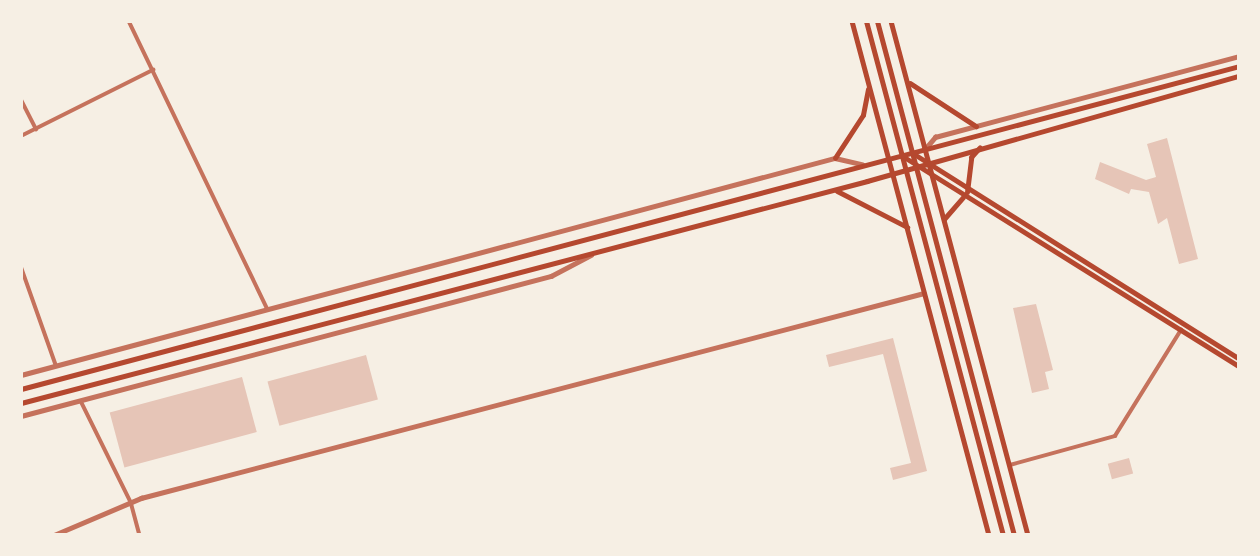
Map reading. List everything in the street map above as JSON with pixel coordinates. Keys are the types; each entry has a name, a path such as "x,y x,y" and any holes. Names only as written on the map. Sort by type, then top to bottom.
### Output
{"main road":[{"path":"852,21 989,535"},
{"path":"866,21 1003,535"},
{"path":"877,21 1014,535"},
{"path":"891,21 925,149 926,162"},
{"path":"21,389 1239,66"},
{"path":"905,71 917,92 976,126"},
{"path":"21,403 831,191 986,143 1239,76"},
{"path":"835,158 863,115 867,78"},
{"path":"944,219 965,195 971,157 986,143"},
{"path":"912,152 926,162 931,170 1028,535"},
{"path":"902,155 934,180 965,195"},
{"path":"931,170 965,195 1183,328 1239,359"},
{"path":"831,191 847,192 907,228"},
{"path":"1183,328 1239,366"}],"street":[{"path":"129,21 267,308"},
{"path":"925,149 935,137 1239,56"},
{"path":"21,136 153,70"},
{"path":"21,99 36,129"},
{"path":"21,375 835,158 862,164"},
{"path":"21,416 551,276 591,255"},
{"path":"21,266 56,365"},
{"path":"54,535 131,502 924,293"},
{"path":"1010,465 1115,436 1183,328"},
{"path":"81,401 131,502 140,535"}],"building":[{"path":"1167,138 1198,259 1179,264 1167,218 1158,224 1149,192 1131,189 1129,194 1095,179 1100,162 1146,180 1156,177 1147,144"},
{"path":"1036,304 1053,370 1045,372 1049,389 1032,393 1013,308"},
{"path":"893,338 927,471 893,480 890,468 911,463 883,354 829,367 826,355"},
{"path":"366,355 378,399 279,426 267,381"},
{"path":"242,377 257,432 124,468 110,412"},
{"path":"1129,458 1133,473 1112,479 1108,464"}]}
